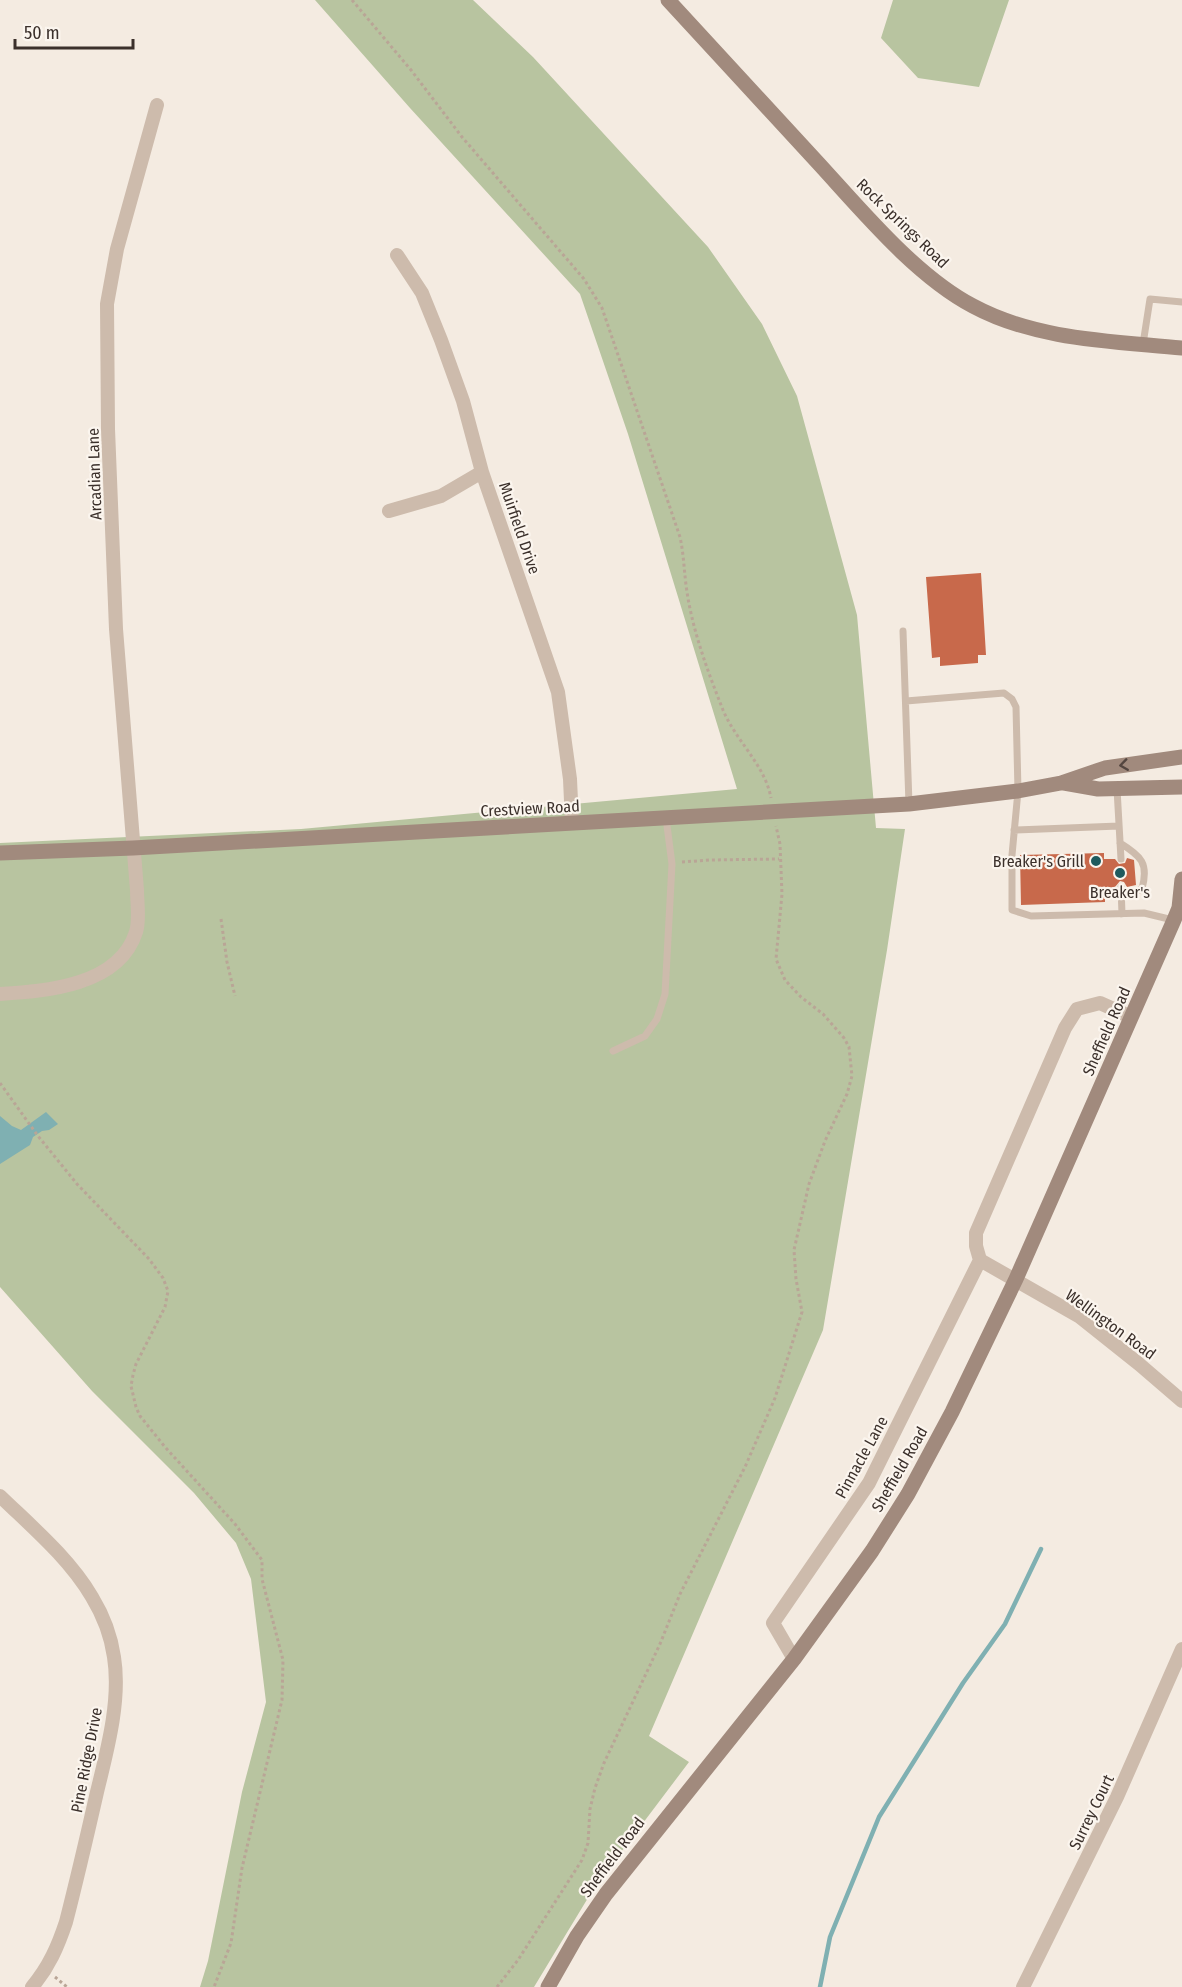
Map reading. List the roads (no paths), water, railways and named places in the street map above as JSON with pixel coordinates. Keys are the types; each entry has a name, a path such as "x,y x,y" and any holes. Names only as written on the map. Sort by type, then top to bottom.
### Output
{"street":[{"name":"Rock Springs Road","path":"668,0 900,250 945,289 973,306 1026,328 1070,336 1182,348"},
{"name":"Arcadian Lane","path":"133,848 116,629 108,429 107,304 117,249 157,105"},
{"name":"Muirfield Drive","path":"397,255 422,293 441,340 463,401 482,472 558,692 570,779 572,823"},
{"path":"389,511 441,496 482,472"},
{"name":"Crestview Road","path":"0,853 133,848 909,804 1018,791 1061,783 1106,768 1182,757"},
{"name":"Crestview Road","path":"1061,783 1098,789 1182,787"},
{"path":"0,994 67,987 88,979 109,967 126,952 137,931 137,890 133,848"},
{"name":"Sheffield Road","path":"549,1987 577,1936 612,1886 794,1659 872,1551 908,1494 952,1412 1016,1280 1178,911 1182,879"},
{"path":"1016,1280 980,1260 976,1246 976,1233 1065,1028 1077,1009 1100,1003 1131,1017"},
{"name":"Pinnacle Lane","path":"794,1659 773,1623 869,1483 980,1260"},
{"name":"Wellington Road","path":"1016,1280 1080,1317 1182,1401"},
{"name":"Pine Ridge Drive","path":"0,1496 59,1554 93,1598 106,1624 114,1658 114,1700 110,1739 66,1922 46,1970 32,1987"},
{"name":"Surrey Court","path":"1023,1987 1117,1797 1182,1649"}],"lane":[{"path":"1143,344 1150,299 1182,302"},
{"path":"903,631 909,804"},
{"path":"906,701 1004,693 1012,699 1016,708 1018,791 1012,855 1012,910 1031,916 1144,914 1178,911"},
{"path":"1118,789 1121,859"},
{"path":"614,1051 645,1036 657,1019 665,994 672,864 666,818"},
{"path":"1014,830 1119,825"},
{"path":"1120,843 1138,854 1144,867 1145,879 1142,889 1122,897"},
{"path":"1121,887 1122,914"}],"water":[{"path":"46,1112 58,1124 33,1137 30,1145 0,1164 0,1116 21,1130"}],"waterway":[{"path":"820,1987 830,1937 879,1817 963,1683 1005,1624 1041,1549"}],"place":[{"name":"Breaker's Grill","path":"1096,861"},
{"name":"Breaker's","path":"1120,873"}]}
